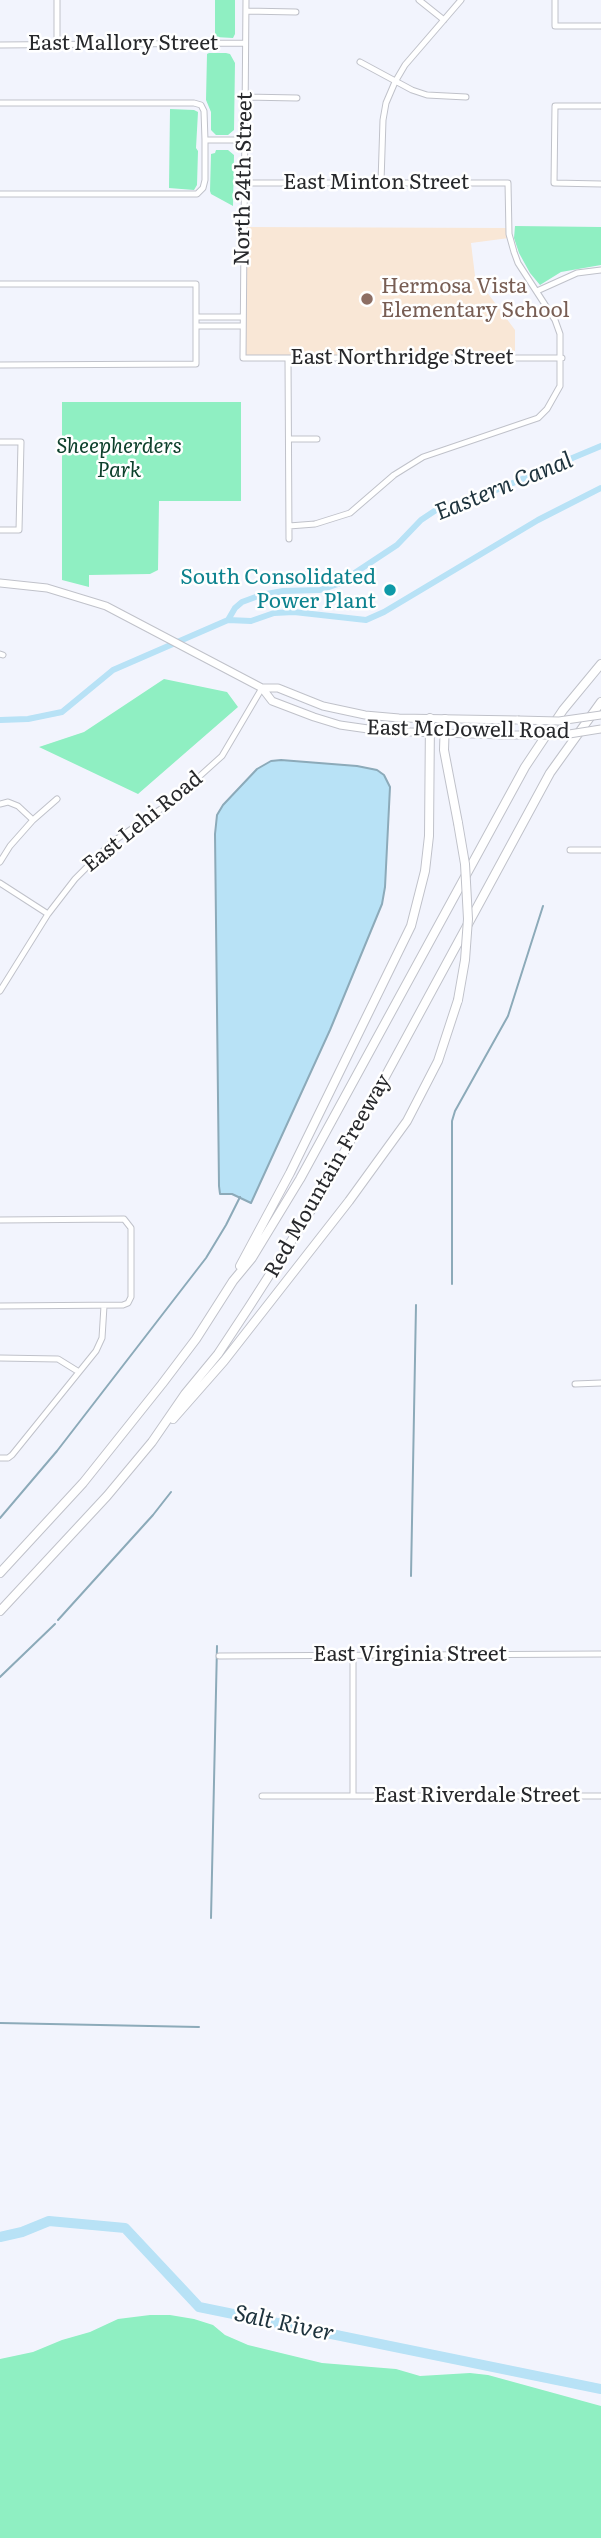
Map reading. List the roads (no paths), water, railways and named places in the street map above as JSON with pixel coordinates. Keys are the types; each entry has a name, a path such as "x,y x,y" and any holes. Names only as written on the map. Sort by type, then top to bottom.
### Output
{"highway":[{"name":"Red Mountain Freeway","path":"0,1573 83,1483 196,1339 233,1281 252,1258 300,1179 525,767 563,710 601,664"},
{"name":"Red Mountain Freeway","path":"0,1611 152,1442 185,1394 218,1354 295,1239 550,773 601,702"},
{"path":"233,1281 290,1174 411,926 425,871 429,836 430,718"},
{"path":"152,1442 224,1361 349,1201 407,1121 438,1060 458,1000 465,960 468,910 466,863 444,750 445,719"}],"main road":[{"name":"East McDowell Road","path":"0,583 47,588 89,600 163,635 262,688 272,701 340,725 382,731 502,735 564,735 601,729"},
{"name":"East McDowell Road","path":"262,688 278,688 300,698 346,712 382,717 559,721 601,715"}],"street":[{"path":"57,0 57,45"},
{"name":"North 24th Street","path":"243,358 246,0"},
{"path":"419,0 444,20"},
{"path":"381,182 383,120 386,103 395,82 405,65 461,0"},
{"path":"555,0 555,26 601,26"},
{"path":"246,11 296,12"},
{"name":"East Mallory Street","path":"0,45 245,43"},
{"path":"360,62 395,82 427,95 466,97"},
{"path":"245,97 296,98"},
{"path":"0,103 194,103 201,105 204,111 205,140 205,180 203,188 197,194 0,194"},
{"path":"601,106 555,106 554,183 601,184"},
{"path":"205,140 244,140"},
{"name":"East Minton Street","path":"244,183 508,183 509,238 518,262 537,291"},
{"path":"289,526 315,524 350,513 394,475 423,457 538,418 547,409 560,386 562,358 560,334 555,320 537,291 577,274 601,270"},
{"path":"0,284 196,284 196,364 0,365"},
{"path":"196,317 243,317"},
{"path":"216,317 216,326"},
{"path":"196,326 243,326"},
{"name":"East Northridge Street","path":"243,358 562,358"},
{"path":"288,358 289,539"},
{"path":"289,439 317,439"},
{"path":"0,442 21,442 19,530 0,530"},
{"name":"East Lehi Road","path":"0,991 48,914 75,879 111,843 171,802 222,756 262,688"},
{"path":"0,862 33,820 57,799"},
{"path":"0,804 8,802 18,806 33,820"},
{"path":"570,850 601,850"},
{"path":"0,883 48,914"},
{"path":"0,1220 124,1219 131,1228 131,1297 123,1306 0,1306"},
{"path":"0,1458 12,1455 96,1351 102,1338 104,1306"},
{"path":"0,1358 58,1359 79,1372"},
{"path":"575,1384 601,1383"},
{"name":"East Virginia Street","path":"219,1656 601,1654"},
{"path":"352,1656 353,1796"},
{"name":"East Riverdale Street","path":"262,1796 601,1796"}],"water":[{"path":"271,761 357,766 377,770 384,775 390,787 385,887 382,904 330,1030 251,1203 232,1194 220,1194 219,1186 215,834 217,815 223,805 257,769"}],"waterway":[{"name":"Eastern Canal","path":"228,620 242,602 261,595 283,591 320,590 338,584 397,545 421,520 436,510 477,498 601,446"},
{"path":"0,720 28,719 62,712 113,670 228,620 251,621 274,613 294,612 366,620 384,612 538,520 601,488"},
{"path":"452,1284 452,1121 508,1016 543,906"},
{"path":"0,1518 57,1451 206,1258 240,1197"},
{"path":"411,1576 416,1305"},
{"path":"58,1620 171,1492"},
{"path":"0,1677 55,1624"},
{"path":"211,1918 217,1646"},
{"path":"0,2023 199,2027"},
{"name":"Salt River","path":"0,2237 49,2221 125,2228 199,2307 601,2389"}],"place":[{"name":"Hermosa Vista Elementary School","path":"367,299"},
{"name":"South Consolidated Power Plant","path":"390,590"}],"park label":[{"name":"Sheepherders Park","path":"119,459"}]}
